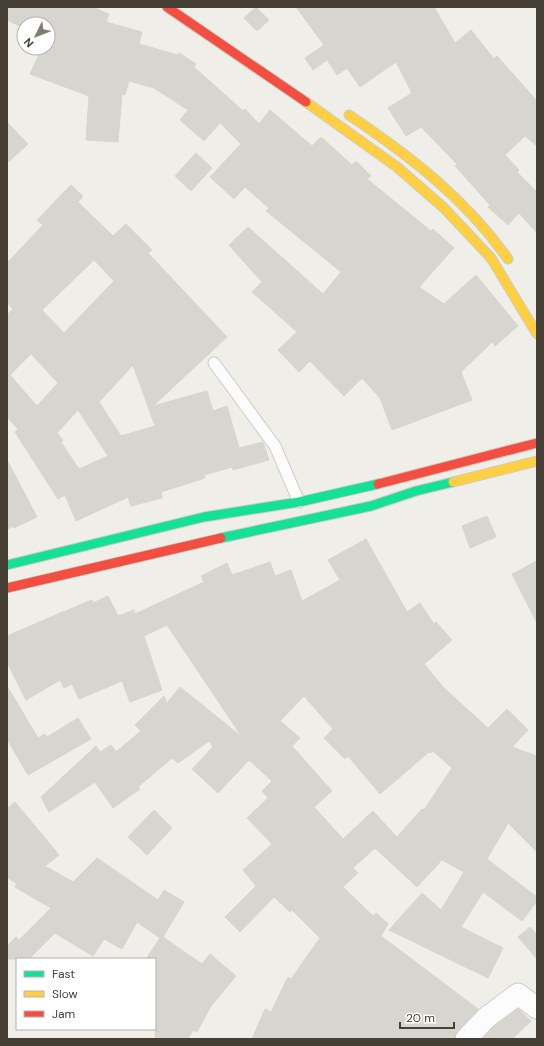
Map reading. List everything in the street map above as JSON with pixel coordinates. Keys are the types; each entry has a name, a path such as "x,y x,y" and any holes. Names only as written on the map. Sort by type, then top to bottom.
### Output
{"main road":[{"path":"167,7 340,125 397,167 444,208 491,258 537,334"},
{"path":"341,110 397,147 423,167 483,226 513,266"},
{"path":"7,565 204,517 299,502 359,489 537,442"},
{"path":"7,588 209,541 370,506 416,491 537,461"},
{"path":"204,517 209,541"}],"street":[{"path":"466,1039 486,1018 518,994 537,1008"}],"lane":[{"path":"214,363 275,446 299,502"}],"building":[{"path":"7,7 92,7 109,14 106,22 142,32 139,44 178,55 179,53 196,64 194,67 243,111 245,109 259,124 270,110 312,146 321,137 352,165 356,161 371,176 367,179 431,231 433,229 454,248 419,287 444,304 476,275 518,326 495,346 492,342 461,372 472,400 392,430 380,398 362,378 344,396 310,361 299,372 278,350 297,332 252,292 262,282 229,245 248,227 323,294 341,272 266,211 269,208 245,187 234,199 210,177 241,144 220,123 204,141 180,120 188,110 154,88 129,81 125,95 122,94 118,142 86,140 89,96 30,74 38,56 56,56 56,16 16,16 16,24 7,20"},
{"path":"256,7 269,20 257,31 244,18"},
{"path":"296,7 434,7 455,43 471,30 494,59 497,56 537,101 537,146 525,136 505,155 519,170 517,172 537,192 537,233 519,213 508,225 488,207 490,205 455,166 457,164 421,127 406,136 388,108 412,93 396,62 360,87 347,68 337,75 327,60 313,70 305,58 324,45"},
{"path":"7,122 28,144 7,163"},
{"path":"196,153 212,168 191,191 175,176"},
{"path":"71,185 83,196 78,202 113,236 126,224 152,250 148,253 227,337 153,406 207,391 213,411 227,406 239,448 263,442 269,460 233,470 232,467 204,475 205,478 161,492 162,498 131,506 128,497 76,521 65,495 58,499 15,432 18,429 7,417 7,315 13,309 7,303 7,263 43,225 37,220","holes":["94,260 114,281 64,333 42,310","31,354 58,383 37,406 10,375","133,365 155,426 121,436 99,402","78,410 108,456 79,469 61,442 63,440 57,433"]},
{"path":"7,460 37,517 14,528 13,526 7,530"},
{"path":"487,516 496,537 470,548 462,526"},
{"path":"366,539 407,612 420,603 434,624 436,622 452,640 424,664 444,688 488,728 507,709 528,730 512,747 537,756 537,852 508,823 487,859 537,897 537,901 522,921 483,892 461,927 503,948 488,978 389,930 422,893 441,910 464,872 442,860 417,887 375,848 353,868 358,873 343,887 373,916 376,913 388,924 381,936 478,1009 457,1031 454,1039 252,1039 265,1009 271,1012 288,977 291,979 320,938 292,910 290,912 274,897 240,932 225,917 256,886 243,870 272,844 247,818 268,798 262,791 272,781 249,760 218,793 192,769 213,747 209,741 178,763 172,758 138,787 140,789 113,808 95,782 49,812 41,797 96,746 100,752 111,745 116,752 141,731 135,725 164,696 167,703 180,687 242,737 167,625 144,636 162,690 130,702 122,681 79,699 72,684 64,688 60,680 26,700 7,662 7,636 92,600 93,603 108,596 118,616 134,610 135,614 204,582 201,576 227,563 232,575 270,562 275,576 291,570 302,601 340,580 328,560","holes":["304,696 333,729 324,738 345,759 348,756 380,794 429,752 431,753 433,751 452,768 424,810 422,809 397,837 373,811 343,839 314,807 332,791 292,746 300,738 280,721"]},
{"path":"537,561 537,623 512,574"},
{"path":"7,686 38,738 45,734 47,737 78,718 91,739 28,775 7,739"},
{"path":"15,802 59,855 45,866 73,882 97,858 158,900 164,890 184,902 163,937 202,964 210,954 236,976 211,1006 197,1032 193,1030 188,1039 155,1039 156,958 147,958 160,938 137,922 122,949 104,939 93,956 55,933 30,958 7,959 7,946 16,937 19,940 51,908 15,887 17,884 7,877 7,809"},
{"path":"154,810 172,828 147,855 128,837"},
{"path":"530,927 537,935 537,959 518,937"},
{"path":"518,1009 531,1021 512,1039 483,1039 494,1027"}],"traffic: fast":[{"path":"221,538 371,506 416,491 453,482"},
{"path":"7,565 204,517 299,502 378,484"}],"traffic: slow":[{"path":"306,102 397,167 444,208 491,258 537,334"},
{"path":"349,115 394,146 436,180 474,217 492,237 508,259"},
{"path":"453,482 537,461"}],"traffic: jam":[{"path":"167,7 306,102"},
{"path":"378,484 537,443"},
{"path":"7,588 221,538"}]}
